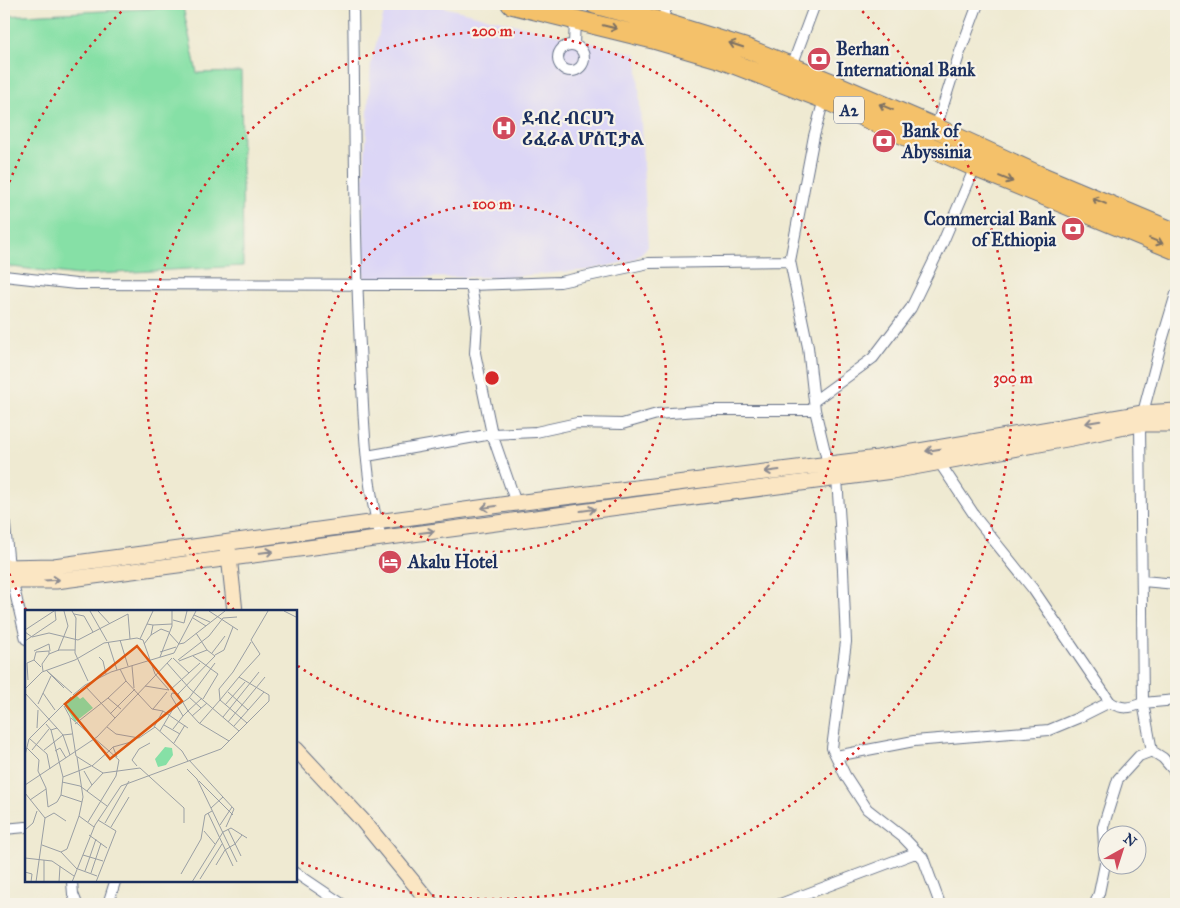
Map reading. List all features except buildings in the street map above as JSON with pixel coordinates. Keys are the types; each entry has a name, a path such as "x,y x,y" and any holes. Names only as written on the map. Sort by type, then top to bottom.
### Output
{"highway":[{"name":"A2","path":"511,4 575,19 657,30 748,49 824,99 975,166 1176,250"},
{"name":"A2","path":"595,4 657,30"},
{"name":"A2","path":"788,75 936,128 1038,175 1176,233"}],"street":[{"path":"353,4 357,286 367,456 372,498 379,530"},
{"path":"657,30 668,4"},
{"path":"788,75 815,4"},
{"path":"936,128 960,52 978,4"},
{"path":"574,45 575,19"},
{"path":"824,99 814,136 790,261 808,346 814,406 828,464 837,478 846,642 832,748 845,775 867,809 904,838 923,858 940,904"},
{"path":"367,456 492,434 536,432 577,423 622,424 658,414 814,406 873,358 911,308 944,242 975,166"},
{"path":"4,276 76,284 471,285 560,282 649,263 790,261"},
{"path":"471,285 477,322 474,353 492,434 516,503"},
{"path":"1176,294 1142,419 1143,703 1152,751 1163,758 1176,773"},
{"path":"7,574 56,580 228,550 379,530 892,471 1176,411"},
{"path":"379,530 516,503 907,454 1142,419 1176,424"},
{"path":"939,462 979,522 1033,589 1110,702 1119,708 1130,708 1143,703 1176,700"},
{"path":"4,515 7,574 25,636"},
{"path":"228,550 235,610"},
{"path":"1143,581 1176,584"},
{"path":"836,756 914,741 1049,730 1110,702"},
{"path":"298,751 363,821 431,904"},
{"path":"1095,904 1105,864 1103,827 1118,779 1139,756 1152,751"},
{"path":"4,829 25,827"},
{"path":"780,904 918,852"},
{"path":"298,874 342,904"},
{"path":"72,883 73,894 77,904"},
{"path":"108,904 115,883"}],"shaded area":[{"name":"ደብረ ብርሀን ሪፈራል ሆስፒታል","path":"388,4 431,4 637,54 648,247 634,260 589,270 507,277 364,278 363,189 371,63"}],"green space":[{"path":"183,7 197,73 241,72 243,266 78,275 4,266 4,16"}],"place":[{"name":"Berhan International Bank","path":"819,59"},
{"name":"ደብረ ብርሀን ሪፈራል ሆስፒታል","path":"504,128"},
{"name":"Bank of Abyssinia","path":"884,141"},
{"name":"Commercial Bank of Ethiopia","path":"1073,229"},
{"name":"Akalu Hotel","path":"390,562"}]}
